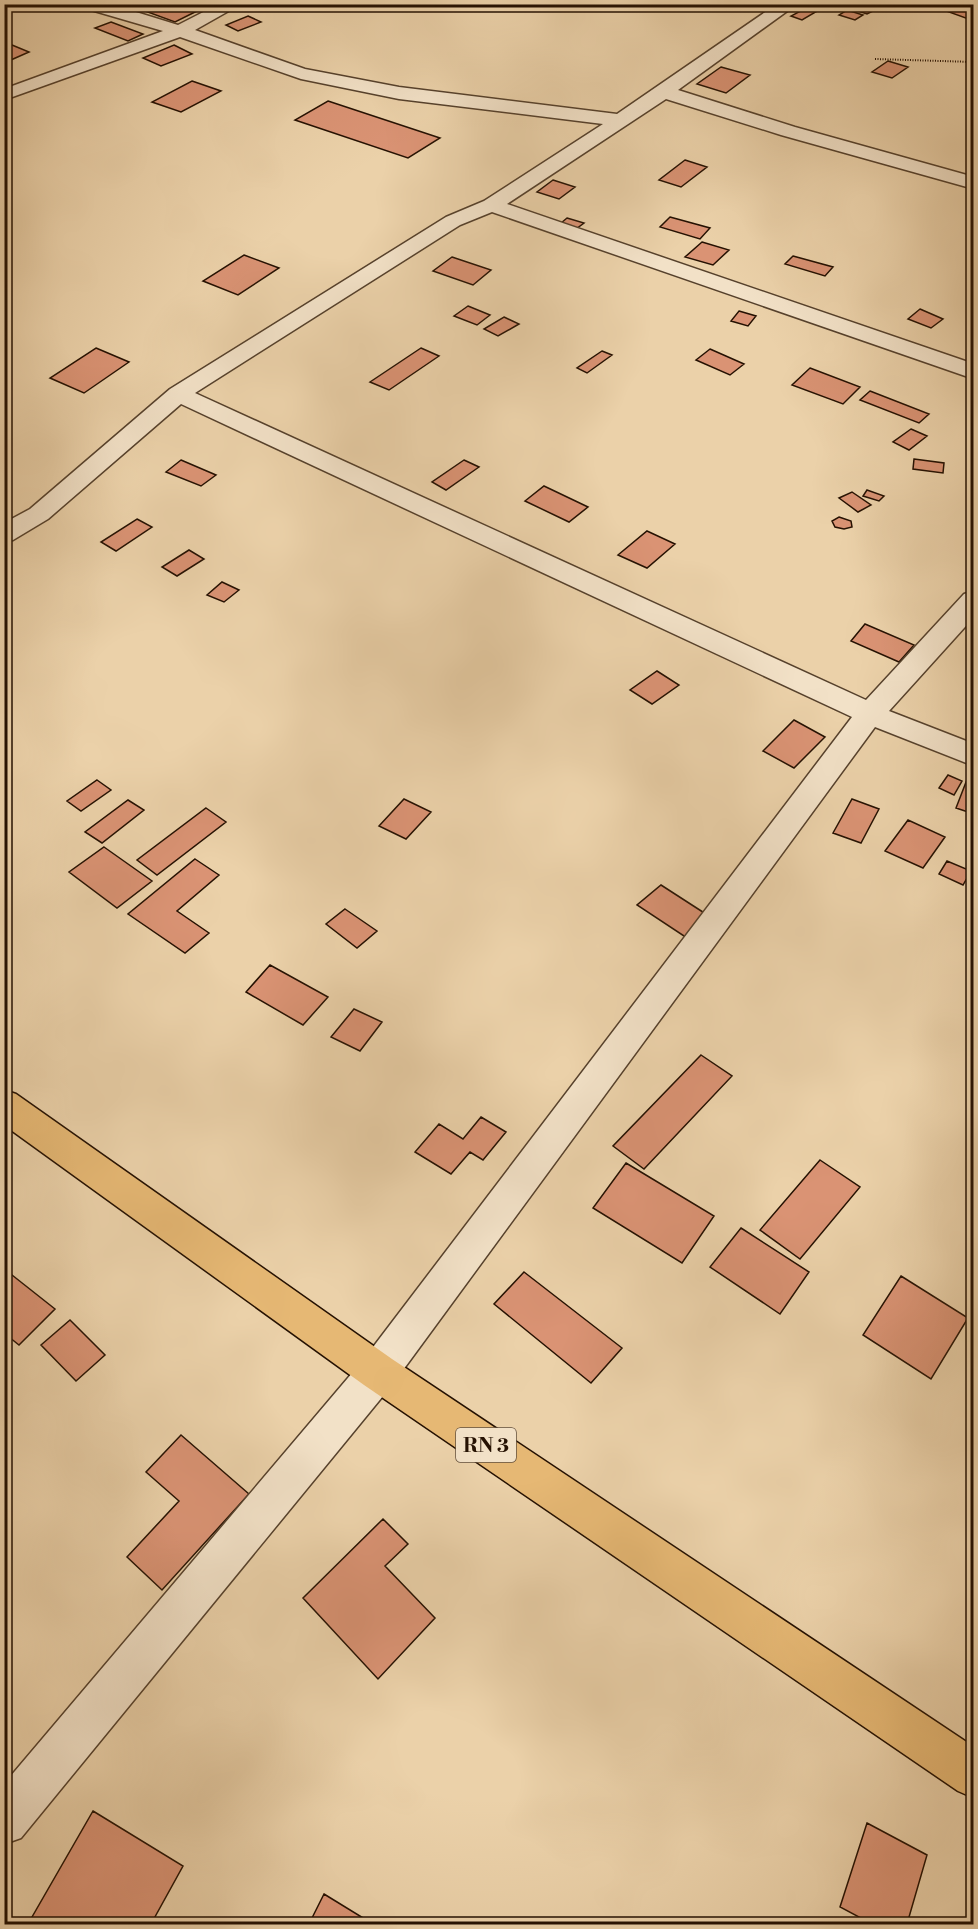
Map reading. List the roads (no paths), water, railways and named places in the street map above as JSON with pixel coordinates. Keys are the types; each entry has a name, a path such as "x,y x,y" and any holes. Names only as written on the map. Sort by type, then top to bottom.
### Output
{"highway":[{"name":"RN 3","path":"4,1105 378,1372 974,1775"}],"street":[{"path":"90,4 180,31 301,74 399,93 619,120"},
{"path":"4,95 180,31 233,4"},
{"path":"4,534 39,514 178,394 453,221 491,205 664,92 789,4"},
{"path":"664,92 788,131 974,183"},
{"path":"491,205 974,372"},
{"path":"178,394 870,714 974,756"},
{"path":"4,1821 378,1372 870,714 974,600"}]}
